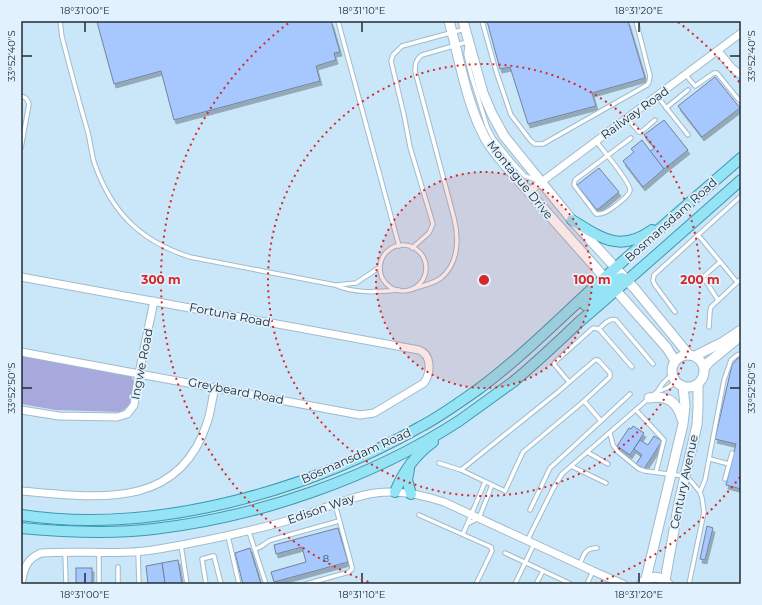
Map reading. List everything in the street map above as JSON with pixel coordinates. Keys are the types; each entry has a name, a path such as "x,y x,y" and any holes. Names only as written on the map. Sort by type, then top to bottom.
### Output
{"main road":[{"name":"Bosmansdam Road","path":"21,528 97,532 154,529 215,519 265,508 328,486 396,456 431,438 514,381 610,285 616,268 741,158"},
{"name":"Bosmansdam Road","path":"628,281 741,180"},
{"path":"572,220 605,239 616,242 628,242 647,233 687,205"},
{"path":"610,285 619,278 628,281"},
{"name":"Bosmansdam Road","path":"21,514 64,520 90,520 148,516 214,506 262,493 330,470 367,454 423,426 481,387 533,344 610,285"},
{"path":"395,492 404,474 413,462 429,445 459,420"},
{"path":"410,494 407,477 413,462"}],"street":[{"name":"Montague Drive","path":"449,21 474,112 486,139 497,155 528,192 610,285"},
{"name":"Montague Drive","path":"464,25 484,93 498,126 522,159 572,220 628,281"},
{"name":"Railway Road","path":"528,192 741,33"},
{"path":"718,51 732,68 741,75"},
{"name":"Fortuna Road","path":"21,276 419,350 426,354 429,358 429,365"},
{"path":"628,281 692,355 702,363 704,368 703,377 698,384 689,387 677,381 672,367 675,361 680,356 692,355 723,342 741,330"},
{"path":"610,285 666,348 675,361"},
{"name":"Ingwe Road","path":"21,410 59,416 117,417 127,414 134,405 154,300"},
{"path":"704,368 720,353 741,337"},
{"name":"Greybeard Road","path":"21,352 366,415 374,413 424,383 429,365"},
{"name":"Century Avenue","path":"644,581 683,424 685,406 677,381"},
{"name":"Century Avenue","path":"667,582 670,550 684,476 698,419 698,384"},
{"path":"21,491 87,496 112,496 138,492 156,485 174,474 187,462 198,445 208,423 214,387"},
{"path":"649,398 661,397 673,402 679,409 683,424"},
{"name":"Edison Way","path":"21,584 26,565 35,556 41,553 138,552 181,545 248,532 298,518 335,504 370,494 395,492 420,495 444,502 623,584"},
{"path":"644,581 654,577 667,582"}],"lane":[{"path":"60,21 62,37 94,160 102,180 115,203 126,219 138,231 154,242 172,251 190,257 335,285 341,288 357,291 412,289 440,278 451,265 457,248 458,238 415,71 415,66 417,59 422,54 468,42"},
{"path":"338,21 400,246"},
{"path":"482,21 496,71 511,115 531,141 539,145 650,82 650,76 636,21"},
{"path":"412,248 429,233 433,224 410,147 391,62 394,55 402,46 452,32 464,25"},
{"path":"686,75 695,86 716,73 738,100 741,101"},
{"path":"666,108 688,90"},
{"path":"21,96 28,100 29,104 21,148"},
{"path":"657,96 688,135"},
{"path":"627,118 639,132 655,120"},
{"path":"596,141 607,156 628,184 630,192 615,206 603,214 596,214 574,185 574,181 607,156 631,138"},
{"path":"675,312 655,285 653,278 654,275 699,236 719,215 741,196"},
{"path":"699,236 737,282"},
{"path":"399,290 388,285 383,280 380,267 384,255 389,250 400,246 407,246 418,252 423,258 425,265 423,279 412,289"},
{"path":"718,300 703,277 720,262"},
{"path":"335,285 356,283 380,267"},
{"path":"708,327 710,309 741,279"},
{"path":"600,329 609,320 616,320 653,364"},
{"path":"569,382 554,364 592,328 600,329 632,367"},
{"path":"700,492 705,480 710,459 724,380 732,360 737,355 741,354"},
{"path":"439,463 461,470 503,491 505,490 524,452 610,377 610,373 596,360 461,470"},
{"path":"515,584 525,563 531,543 562,474 649,398 677,381"},
{"path":"657,392 662,383 677,381"},
{"path":"530,510 550,468 630,394"},
{"path":"584,400 601,421"},
{"path":"636,410 664,440 656,472"},
{"path":"610,433 613,445 618,452 632,464 642,470 684,476 690,480 700,492 704,512 688,584"},
{"path":"587,452 608,464"},
{"path":"725,478 732,453"},
{"path":"710,459 729,464"},
{"path":"571,466 606,483"},
{"path":"463,534 469,523 485,482"},
{"path":"469,523 479,518 492,485"},
{"path":"306,584 349,572 352,569 335,504"},
{"path":"419,515 492,548 476,584"},
{"path":"255,549 262,548 267,541 339,521"},
{"path":"248,532 266,584"},
{"path":"228,536 239,584"},
{"path":"181,545 187,584"},
{"path":"579,565 587,550 597,548"},
{"path":"138,552 139,584"},
{"path":"65,553 66,584"},
{"path":"99,553 99,584"},
{"path":"504,553 572,584"},
{"path":"206,584 202,559 213,556 221,584"},
{"path":"118,567 118,584"},
{"path":"536,584 543,571"},
{"path":"587,584 593,571"}],"shaded area":[{"path":"21,355 131,376 134,386 133,396 129,405 120,412 56,410 21,404"}],"building":[{"path":"331,21 340,52 334,53 336,60 316,66 320,81 174,120 161,71 114,84 97,22"},
{"path":"487,21 628,21 645,78 592,93 596,106 528,124 510,67 500,69"},
{"path":"715,77 740,108 702,137 678,106"},
{"path":"664,120 688,150 664,169 650,151 655,148 644,135"},
{"path":"642,140 664,169 643,187 623,161 634,152 631,149"},
{"path":"599,168 619,192 597,210 577,185"},
{"path":"741,357 741,489 726,485 736,444 715,439 732,365 738,358"},
{"path":"633,426 644,433 630,455 617,446 629,428 631,429"},
{"path":"654,436 662,441 644,469 636,464 642,455 634,449 640,440 648,445"},
{"path":"707,526 713,528 705,560 700,559"},
{"path":"338,528 348,562 274,582 271,572 306,562 302,547 276,554 274,545"},
{"path":"250,548 261,584 243,584 235,553"},
{"path":"178,560 182,584 165,584 162,563"},
{"path":"162,563 165,584 148,584 146,566"},
{"path":"76,568 92,568 92,584 76,584"}]}
